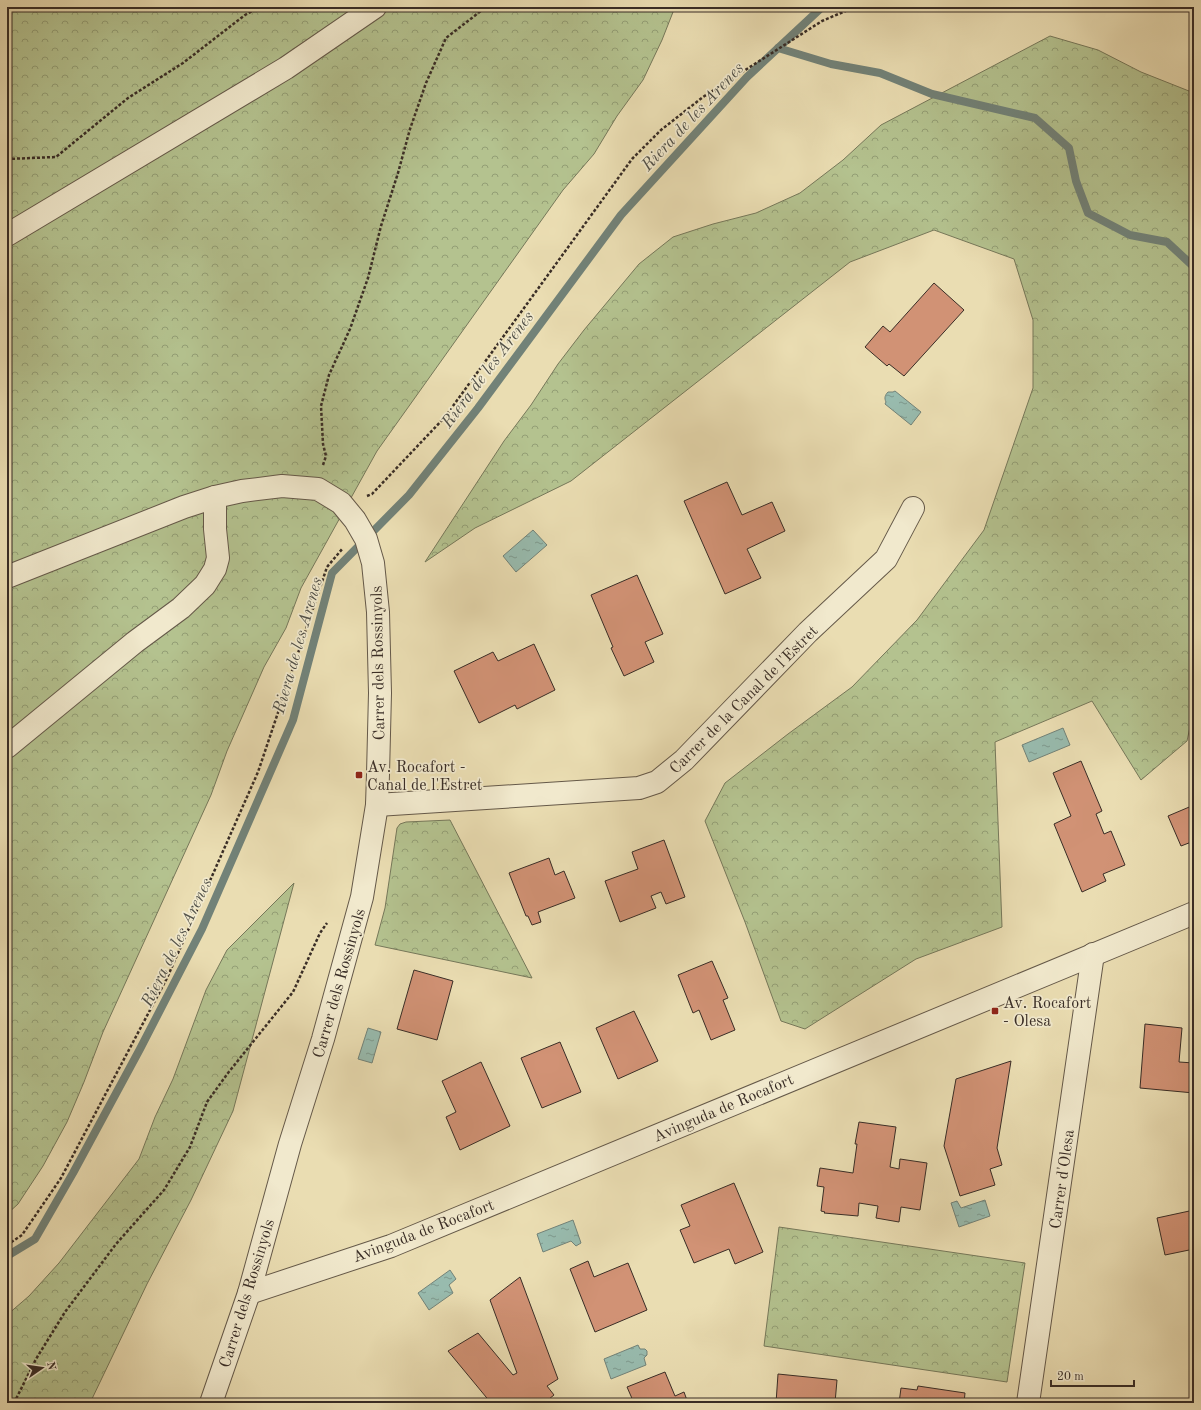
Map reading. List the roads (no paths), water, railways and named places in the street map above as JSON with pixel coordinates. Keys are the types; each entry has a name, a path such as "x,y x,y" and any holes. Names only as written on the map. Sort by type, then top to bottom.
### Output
{"street":[{"path":"7,235 286,68 375,7"},
{"name":"Carrer dels Rossinyols","path":"7,577 184,507 215,497 242,491 282,486 318,490 341,503 366,539 372,563 378,612 380,693 377,805 362,897 323,1039 290,1144 249,1293 211,1403"},
{"path":"7,747 135,642 181,608 205,585 212,575 218,558 215,529 215,497"},
{"name":"Carrer de la Canal de l'Estret","path":"377,805 639,788 658,782 684,760 808,632 886,559 913,508"},
{"name":"Avinguda de Rocafort","path":"249,1293 391,1246 1194,913"},
{"name":"Carrer d'Olesa","path":"1028,1403 1093,954"}],"water":[{"path":"895,391 921,412 911,425 885,404 885,397 887,393"},
{"path":"533,530 547,545 516,572 503,556"},
{"path":"1063,728 1070,745 1029,762 1022,745"},
{"path":"368,1028 381,1032 372,1063 358,1059"},
{"path":"985,1200 990,1216 959,1227 951,1203 957,1201 961,1208"},
{"path":"573,1220 581,1243 576,1246 571,1241 543,1252 537,1234"},
{"path":"450,1270 456,1279 449,1285 453,1293 429,1310 418,1293"},
{"path":"638,1345 640,1349 645,1349 647,1351 647,1355 644,1358 646,1365 611,1379 604,1359"}],"waterway":[{"name":"Riera de les Arenes","path":"7,1256 35,1239 73,1173 140,1049 202,929 293,720 332,573 409,495 478,408 621,215 747,77 820,9 824,7"},
{"path":"778,48 831,64 880,73 932,94 1035,118 1069,148 1076,181 1088,213 1130,235 1167,242 1194,267"}],"place":[{"name":"Av. Rocafort - Canal de l'Estret","path":"359,775"},
{"name":"Av. Rocafort - Olesa","path":"995,1011"}]}
